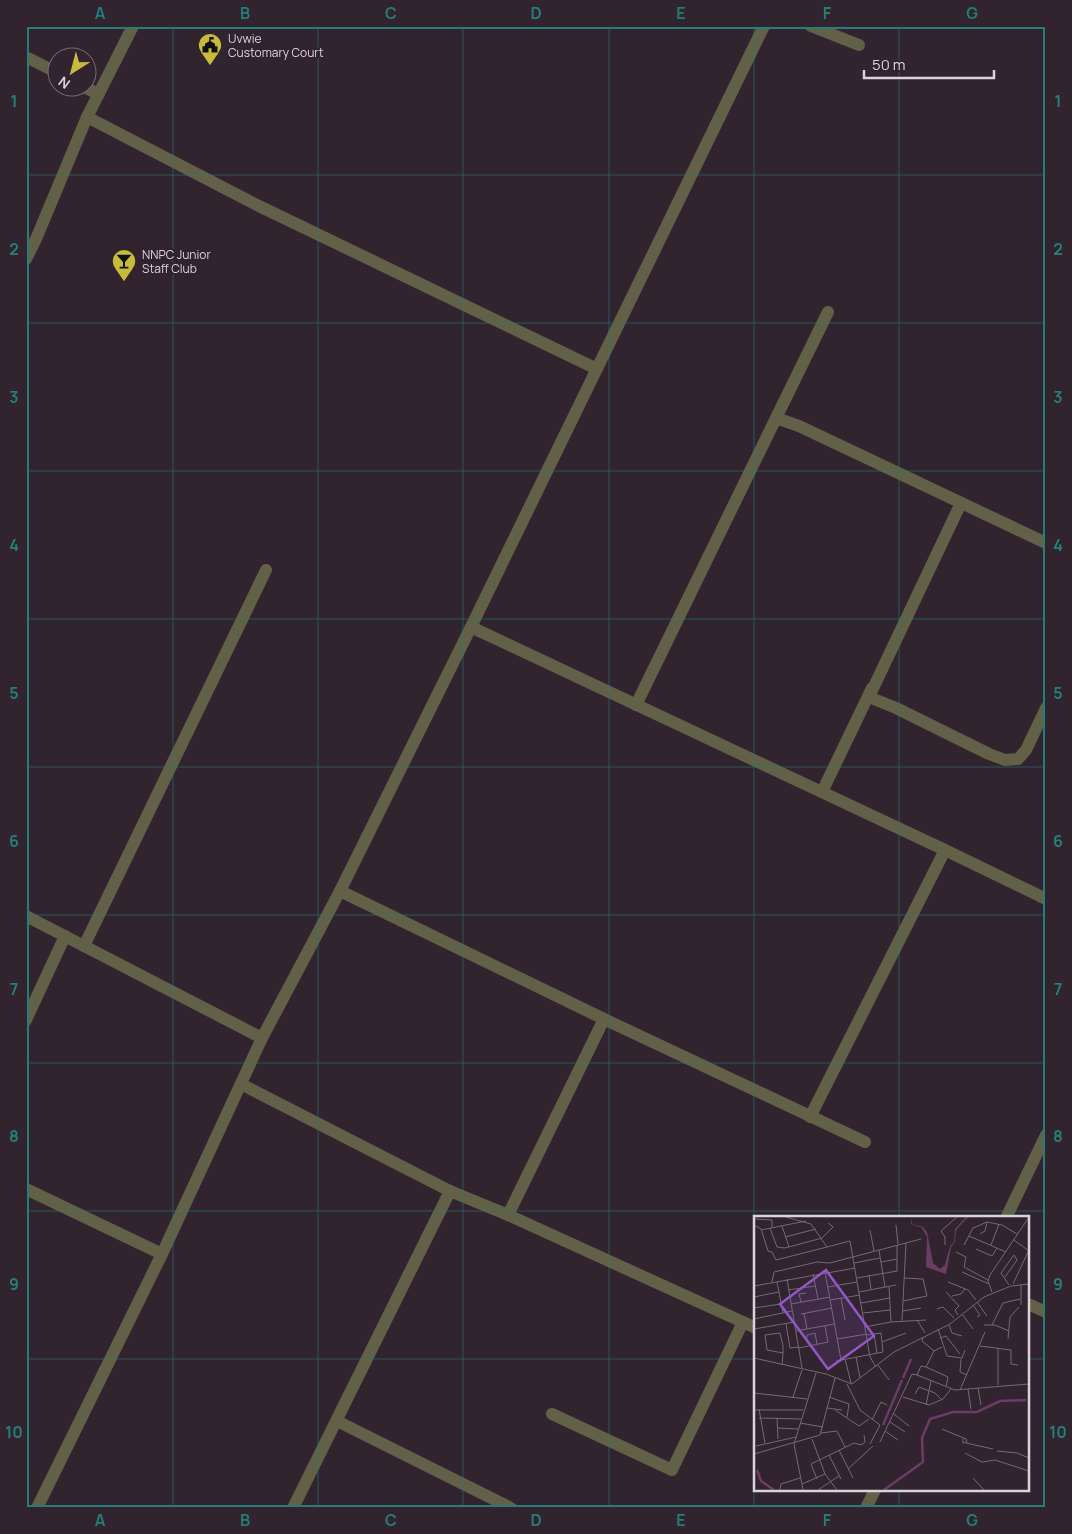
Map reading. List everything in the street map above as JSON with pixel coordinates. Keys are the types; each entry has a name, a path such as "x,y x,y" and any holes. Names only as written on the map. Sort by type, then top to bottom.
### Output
{"street":[{"path":"26,258 31,237 87,117 133,26"},
{"path":"37,1508 162,1254 262,1038 340,891 764,26"},
{"path":"811,26 859,45"},
{"path":"26,57 48,68"},
{"path":"87,117 259,206 597,369"},
{"path":"636,704 828,312"},
{"path":"776,418 799,426 1046,543"},
{"path":"822,792 961,503"},
{"path":"84,946 266,570"},
{"path":"470,627 1046,899"},
{"path":"878,676 869,697 1005,760 1018,759 1026,750 1046,708"},
{"path":"810,1117 945,850"},
{"path":"340,891 604,1019 865,1142"},
{"path":"26,916 262,1038"},
{"path":"26,1020 65,936"},
{"path":"508,1215 604,1019"},
{"path":"241,1084 450,1192 508,1215 754,1327"},
{"path":"1007,1216 1046,1135"},
{"path":"26,1189 162,1254"},
{"path":"294,1508 450,1192"},
{"path":"1030,1305 1046,1312"},
{"path":"552,1414 672,1470 743,1322"},
{"path":"337,1421 511,1508"},
{"path":"866,1508 873,1492"}],"place":[{"name":"Uvwie Customary Court","path":"210,66"},
{"name":"NNPC Junior Staff Club","path":"124,282"}]}
